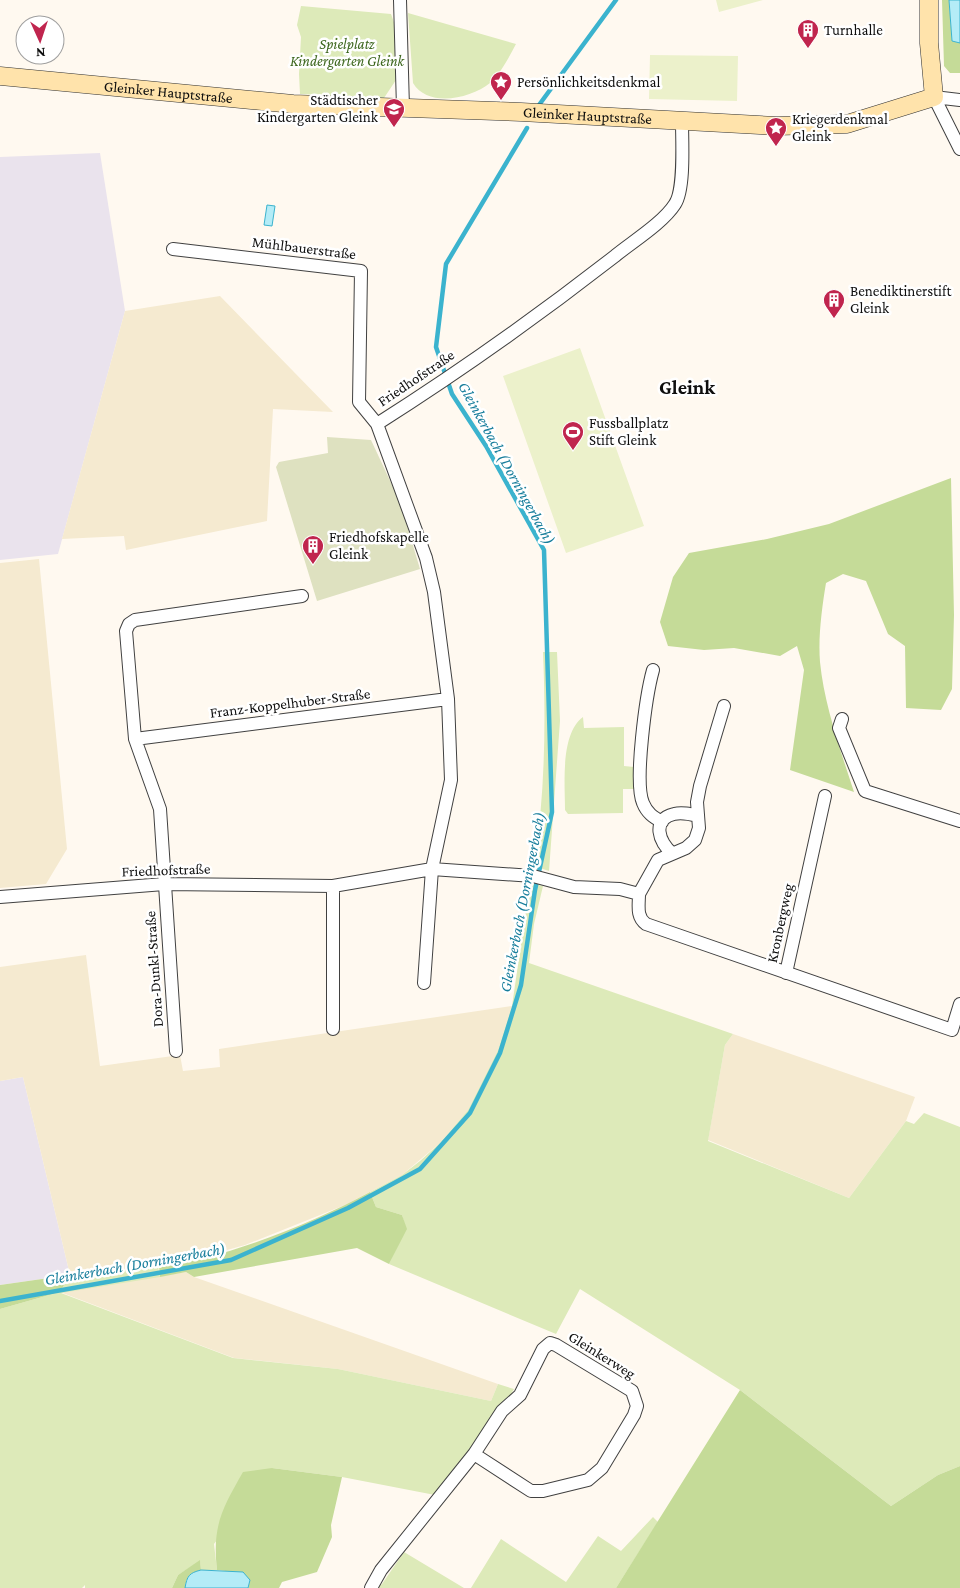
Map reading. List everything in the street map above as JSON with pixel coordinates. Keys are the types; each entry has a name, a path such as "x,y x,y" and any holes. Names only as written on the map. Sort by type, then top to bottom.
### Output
{"street":[{"path":"400,0 403,108"},
{"path":"929,0 930,51 934,97 960,149"},
{"name":"Gleinker Hauptstraße","path":"0,76 247,101 521,112 777,126 837,126 870,118 934,97"},
{"path":"934,97 960,100"},
{"name":"Friedhofstraße","path":"424,983 432,869 451,780 448,699 434,592 426,558 377,424 436,386 557,300 657,222 676,204 680,182 682,122"},
{"name":"Mühlbauerstraße","path":"173,249 361,271 359,402 377,424"},
{"name":"Dora-Dunkl-Straße","path":"176,1051 160,809 135,739 126,631 129,624 135,620 302,596"},
{"path":"653,670 648,689 640,785 643,802 649,814 662,822"},
{"name":"Franz-Koppelhuber-Straße","path":"135,739 448,699"},
{"path":"724,706 700,786 699,828 695,840 686,848 658,860 639,894 639,915 641,921 646,924 786,972"},
{"path":"842,718 839,728 865,791 960,821"},
{"name":"Kronbergweg","path":"825,796 786,972 956,1031 960,1004"},
{"path":"672,853 664,846 660,837 658,828 662,822 668,816 675,814 698,816"},
{"name":"Friedhofstraße","path":"0,897 164,884 333,886 432,869 533,876 574,887 620,890 639,894"},
{"path":"333,886 333,1029"},
{"name":"Gleinkerweg","path":"372,1588 381,1570 474,1454 502,1411 520,1395 543,1349 550,1343 556,1344 632,1392 636,1398 634,1415 602,1468 588,1480 543,1492 531,1491 474,1454"}],"shaded area":[{"path":"100,153 125,311 58,554 0,560 0,157"},
{"path":"220,296 333,412 273,409 267,521 126,550 124,536 62,539 125,311"},
{"path":"39,559 67,849 46,884 0,888 0,563"},
{"path":"86,955 100,1066 180,1055 183,1071 220,1067 219,1049 512,1006 498,1050 468,1110 441,1142 402,1175 345,1205 245,1245 177,1264 70,1275 23,1077 0,1081 0,967"},
{"path":"733,1034 915,1097 906,1121 849,1198 708,1140 725,1045"},
{"path":"23,1077 70,1275 0,1285 0,1081"},
{"path":"186,1272 194,1277 498,1384 491,1401 338,1369 234,1358 60,1292"}],"green space":[{"path":"716,0 763,0 719,12"},
{"path":"942,0 949,0 952,41 960,43 960,73 950,73 944,66"},
{"name":"Spielplatz Kindergarten Gleink","path":"301,6 391,14 396,28 396,80 384,98 300,94 301,37 297,25"},
{"path":"408,13 516,44 498,75 482,89 461,97 439,98 429,96 420,91 413,83"},
{"path":"650,55 738,56 737,101 649,99"},
{"name":"Fussballplatz Stift Gleink","path":"580,348 644,526 566,553 503,376"},
{"path":"327,437 371,440 400,502 420,569 317,601 276,467 279,462 328,453"},
{"path":"951,478 954,615 952,689 941,710 906,708 905,646 888,634 866,581 843,574 826,583 820,632 820,662 829,711 854,792 790,770 804,670 797,646 780,656 734,648 704,650 668,646 660,622 673,577 689,553 767,539 829,524"},
{"path":"543,652 557,652 560,721 549,871 534,866 544,759"},
{"path":"583,717 584,728 624,727 624,766 634,767 634,789 623,789 623,813 568,814 565,810 565,760 567,747 570,735"},
{"path":"530,883 543,886 534,924 529,963 733,1034 725,1045 708,1141 849,1198 906,1121 914,1124 924,1113 960,1127 960,1466 938,1475 891,1506 740,1390 580,1289 556,1334 389,1264 406,1229 402,1215 376,1207 370,1192 402,1175 420,1161 441,1142 468,1110 498,1050 512,1006"},
{"path":"370,1192 376,1207 402,1215 407,1229 389,1264 357,1248 194,1277 186,1272 160,1277 159,1266 211,1256 267,1238 322,1216"},
{"path":"158,1266 160,1277 61,1293 233,1358 338,1369 491,1401 498,1384 514,1389 510,1396 497,1407 477,1444 435,1495 342,1477 272,1468 214,1544 217,1570 201,1570 200,1561 178,1575 172,1588 85,1588 85,1585 82,1588 0,1588 0,1309 60,1292 70,1275"},
{"path":"70,1275 60,1292 0,1309 0,1285"},
{"path":"740,1390 891,1506 938,1475 960,1466 960,1588 616,1588"},
{"path":"272,1468 342,1477 331,1525 332,1537 317,1572 282,1582 279,1588 248,1588 250,1580 243,1573 217,1570 217,1529 229,1497 243,1472"},
{"path":"653,1517 658,1522 616,1588 471,1588 501,1539 566,1582 598,1536 621,1551"},
{"path":"404,1552 464,1588 376,1588 382,1584"},
{"path":"200,1560 201,1570 189,1576 185,1588 172,1588 178,1575"}],"water":[{"path":"949,0 960,0 960,43 952,41"},
{"path":"267,205 275,206 272,226 264,225"},
{"path":"201,1570 243,1572 250,1580 248,1588 185,1588 189,1576"}],"waterway":[{"name":"Gleinkerbach (Dorningerbach)","path":"539,105 616,0"},
{"name":"Gleinkerbach (Dorningerbach)","path":"0,1301 231,1260 348,1208 420,1169 470,1113 500,1053 521,985 535,890 552,812 544,550 486,446 452,394 436,347 446,264 527,128"}],"place":[{"name":"Turnhalle","path":"808,49"},
{"name":"Persönlichkeitsdenkmal","path":"501,101"},
{"name":"Städtischer Kindergarten Gleink","path":"394,128"},
{"name":"Kriegerdenkmal Gleink","path":"776,147"},
{"name":"Benediktinerstift Gleink","path":"834,319"},
{"name":"Fussballplatz Stift Gleink","path":"573,451"},
{"name":"Friedhofskapelle Gleink","path":"313,565"}],"district":[{"name":"Gleink","path":"687,387"}]}
